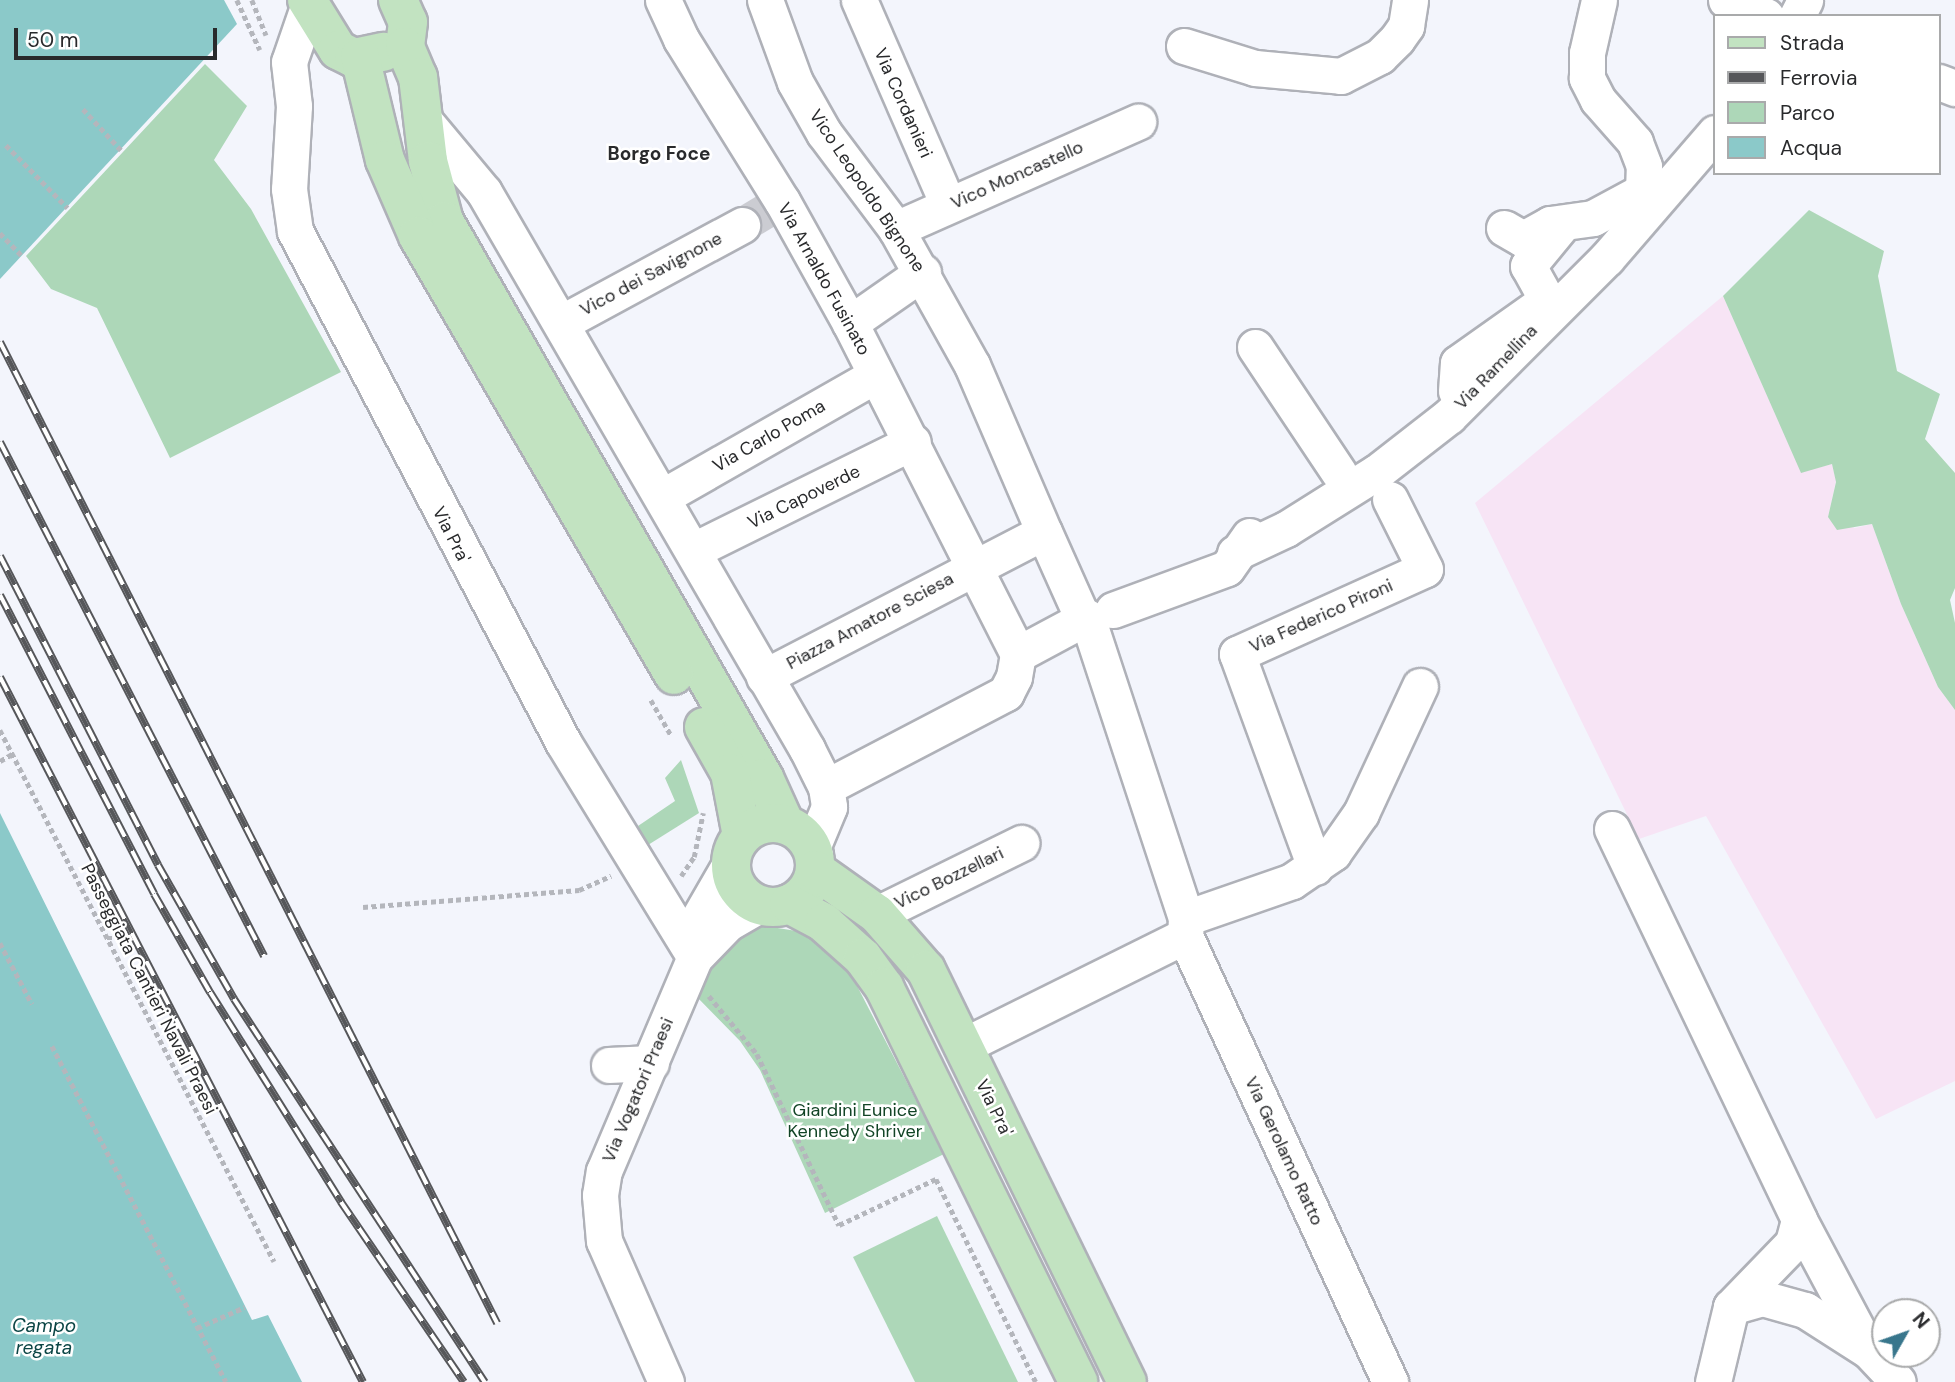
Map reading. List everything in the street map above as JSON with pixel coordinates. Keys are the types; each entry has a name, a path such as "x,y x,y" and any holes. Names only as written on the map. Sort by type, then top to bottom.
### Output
{"main road":[{"path":"398,0 408,22 405,47 418,78 434,192 444,220 764,778 785,824"},
{"path":"308,2 349,53 385,160 418,236 730,773 736,850 735,884 774,905 824,923 863,958 884,987 1078,1382"},
{"path":"349,53 405,47"},
{"path":"736,850 762,824 785,824 804,836 815,863 807,891 774,905"},
{"name":"Via Pra'","path":"815,863 877,914 926,970 1127,1382"}],"street":[{"name":"Via Arnaldo Fusinato","path":"663,0 681,39 782,201 977,563"},
{"name":"Vico Leopoldo Bignone","path":"765,0 807,103 896,229 923,272 972,365 1044,532"},
{"name":"Via Cordanieri","path":"859,0 948,205"},
{"path":"1184,46 1255,68 1341,76 1380,56 1397,39 1406,26 1410,0"},
{"path":"1504,228 1523,239 1550,224 1563,224 1617,208 1643,191 1644,166 1635,142 1598,100 1587,78 1587,53 1599,0"},
{"path":"1727,0 1761,14"},
{"name":"Via Pra'","path":"308,2 289,62 293,85 289,189 295,231 377,395 563,742 657,896 690,969"},
{"path":"293,85 303,68 349,53"},
{"path":"423,120 484,192 694,551 826,787 830,807 812,848 815,863"},
{"name":"Vico Moncastello","path":"896,229 1138,122"},
{"name":"Via Ramellina","path":"1236,553 1286,529 1377,472 1449,416 1607,258 1714,134"},
{"name":"Via Ramellina","path":"1094,615 1227,568 1260,524 1339,473 1547,300 1528,266 1563,224"},
{"name":"Vico dei Savignone","path":"561,323 742,225"},
{"path":"849,323 923,272"},
{"path":"1255,347 1339,473"},
{"name":"Via Carlo Poma","path":"662,497 876,375"},
{"name":"Via Capoverde","path":"694,551 913,442"},
{"name":"Via Federico Pironi","path":"1315,867 1237,654 1425,569 1390,499"},
{"path":"826,787 1006,693 1014,677 1018,654 1094,615 1044,532"},
{"name":"Piazza Amatore Sciesa","path":"764,677 977,563 1044,532"},
{"name":"Piazza Amatore Sciesa","path":"977,563 1018,654"},
{"name":"Via Gerolamo Ratto","path":"1094,615 1185,927 1390,1382"},
{"path":"963,1045 1185,927 1292,881 1315,867 1350,833 1420,686"},
{"path":"1612,830 1799,1220 1869,1351"},
{"name":"Vico Bozzellari","path":"877,914 1021,843"},
{"path":"690,969 697,921 736,850"},
{"path":"690,969 728,923 774,905"},
{"name":"Via Vogatori Praesi","path":"666,1382 604,1241 600,1195 604,1171 690,969"},
{"path":"609,1065 635,1068 651,1063"},
{"path":"1713,1382 1731,1307 1793,1243 1799,1220"},
{"path":"1731,1307 1762,1298 1805,1310 1869,1351 1898,1382"}],"path":[{"path":"237,0 262,53"},
{"path":"83,109 121,150"},
{"path":"6,145 68,208"},
{"path":"0,233 23,257"},
{"name":"Passeggiata Cantieri Navali Praesi","path":"0,730 274,1261"},
{"path":"0,761 12,754"},
{"path":"657,896 690,868 703,801"},
{"path":"363,907 579,890 636,862"},
{"path":"107,938 120,938"},
{"path":"0,943 32,1004"},
{"path":"690,969 704,991 731,1018 757,1054 839,1225 936,1180 1036,1382"},
{"path":"52,1046 226,1382"},
{"path":"198,1328 245,1307"}],"shaded area":[{"path":"1723,296 1801,472 1832,464 1836,481 1828,517 1855,528 1872,524 1901,604 1938,687 1955,710 1955,1081 1876,1119 1706,816 1639,839 1475,503"}],"green space":[{"path":"205,64 247,106 214,160 251,209 341,372 170,458 97,308 51,289 26,256"},
{"path":"1809,210 1884,251 1878,276 1897,371 1940,394 1925,439 1955,473 1955,588 1950,600 1955,623 1955,710 1938,687 1901,604 1872,524 1837,530 1828,517 1836,482 1832,464 1801,473 1723,296"},
{"path":"681,760 699,813 648,845 638,826 675,801 665,778"},
{"name":"Giardini Eunice Kennedy Shriver","path":"752,924 809,933 830,948 854,980 944,1154 825,1213 760,1070 740,1041 695,995 708,965"},
{"path":"937,1216 1018,1382 915,1382 853,1257"}],"water":[{"path":"0,0 224,0 237,24 0,279"},
{"name":"Campo regata","path":"0,813 252,1320 268,1315 302,1382 0,1382"}],"tunnel":[{"path":"742,225 782,201"}],"railway":[{"path":"0,342 497,1323"},
{"path":"0,442 264,956"},
{"path":"0,556 158,865 234,999 485,1382"},
{"path":"0,595 154,894 210,992 341,1202 464,1382"},
{"path":"0,677 363,1382"}],"district":[{"name":"Borgo Foce","path":"659,154"}]}
